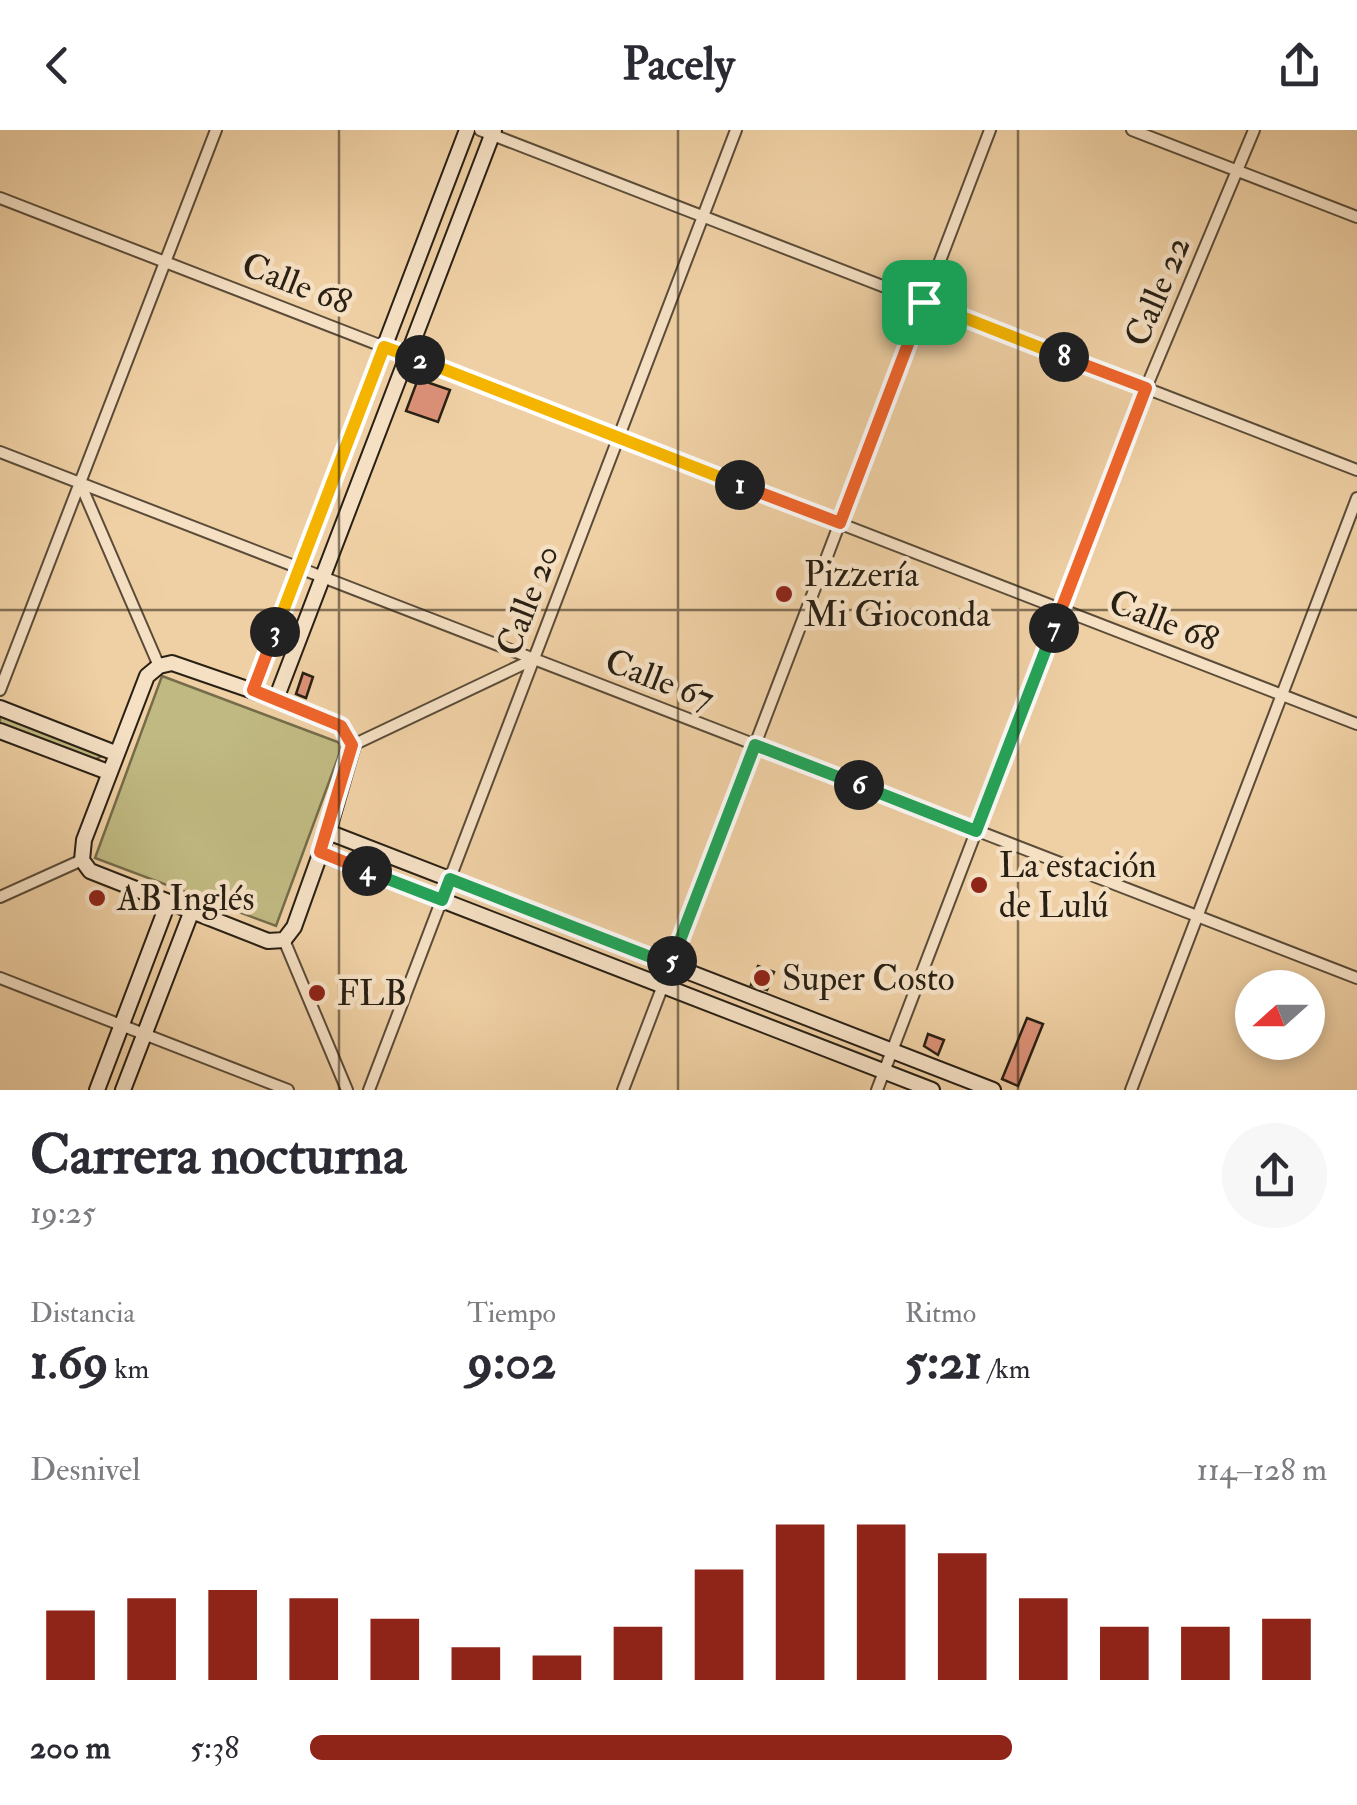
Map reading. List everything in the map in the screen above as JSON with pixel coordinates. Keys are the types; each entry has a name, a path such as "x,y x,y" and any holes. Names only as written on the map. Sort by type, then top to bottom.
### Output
{"main road":[{"path":"253,690 468,130"},
{"path":"276,700 488,132"},
{"path":"172,663 253,690 341,726 352,745 328,832 294,927 284,940 268,941 168,904 90,871 82,860 84,840 108,772 147,676 159,666 172,663"},
{"path":"0,708 115,753"},
{"path":"0,730 108,772"},
{"path":"328,832 994,1090"},
{"path":"320,852 932,1090"},
{"path":"96,1090 168,904"},
{"path":"124,1090 192,912"}],"street":[{"path":"0,690 216,130"},
{"name":"Calle 20","path":"370,1090 736,130"},
{"path":"623,1090 990,130"},
{"path":"1132,130 1357,217"},
{"name":"Calle 22","path":"877,1090 1146,388 1254,130"},
{"path":"488,132 1357,470"},
{"name":"Calle 68","path":"0,198 1357,724"},
{"name":"Calle 67","path":"0,452 1357,978"},
{"path":"80,483 159,666"},
{"path":"1130,1090 1357,498"},
{"path":"352,745 534,659"},
{"path":"0,897 82,860"},
{"path":"284,940 347,1090"},
{"path":"0,978 288,1090"}],"shaded area":[{"path":"162,676 343,744 276,926 95,858"},
{"path":"0,712 96,749 100,757 92,761 0,725"}],"building":[{"path":"418,379 450,390 438,422 406,411"},
{"path":"303,673 313,677 306,698 296,694"},
{"name":"Super Costo","path":"758,966 774,972 767,990 751,985"},
{"path":"1027,1018 1043,1024 1018,1086 1002,1079"},
{"path":"928,1034 944,1040 938,1055 924,1046"}],"place":[{"name":"Pizzería Mi Gioconda","path":"784,594"},
{"name":"La estación de Lulú","path":"979,885"},
{"name":"AB Inglés","path":"97,898"},
{"name":"Super Costo","path":"762,978"},
{"name":"FLB","path":"317,993"}],"route":[{"path":"924,302 1146,388 976,831 755,745 671,965 450,879 442,900 320,852 352,745 341,726 253,690 384,347 840,523 924,302"}]}
